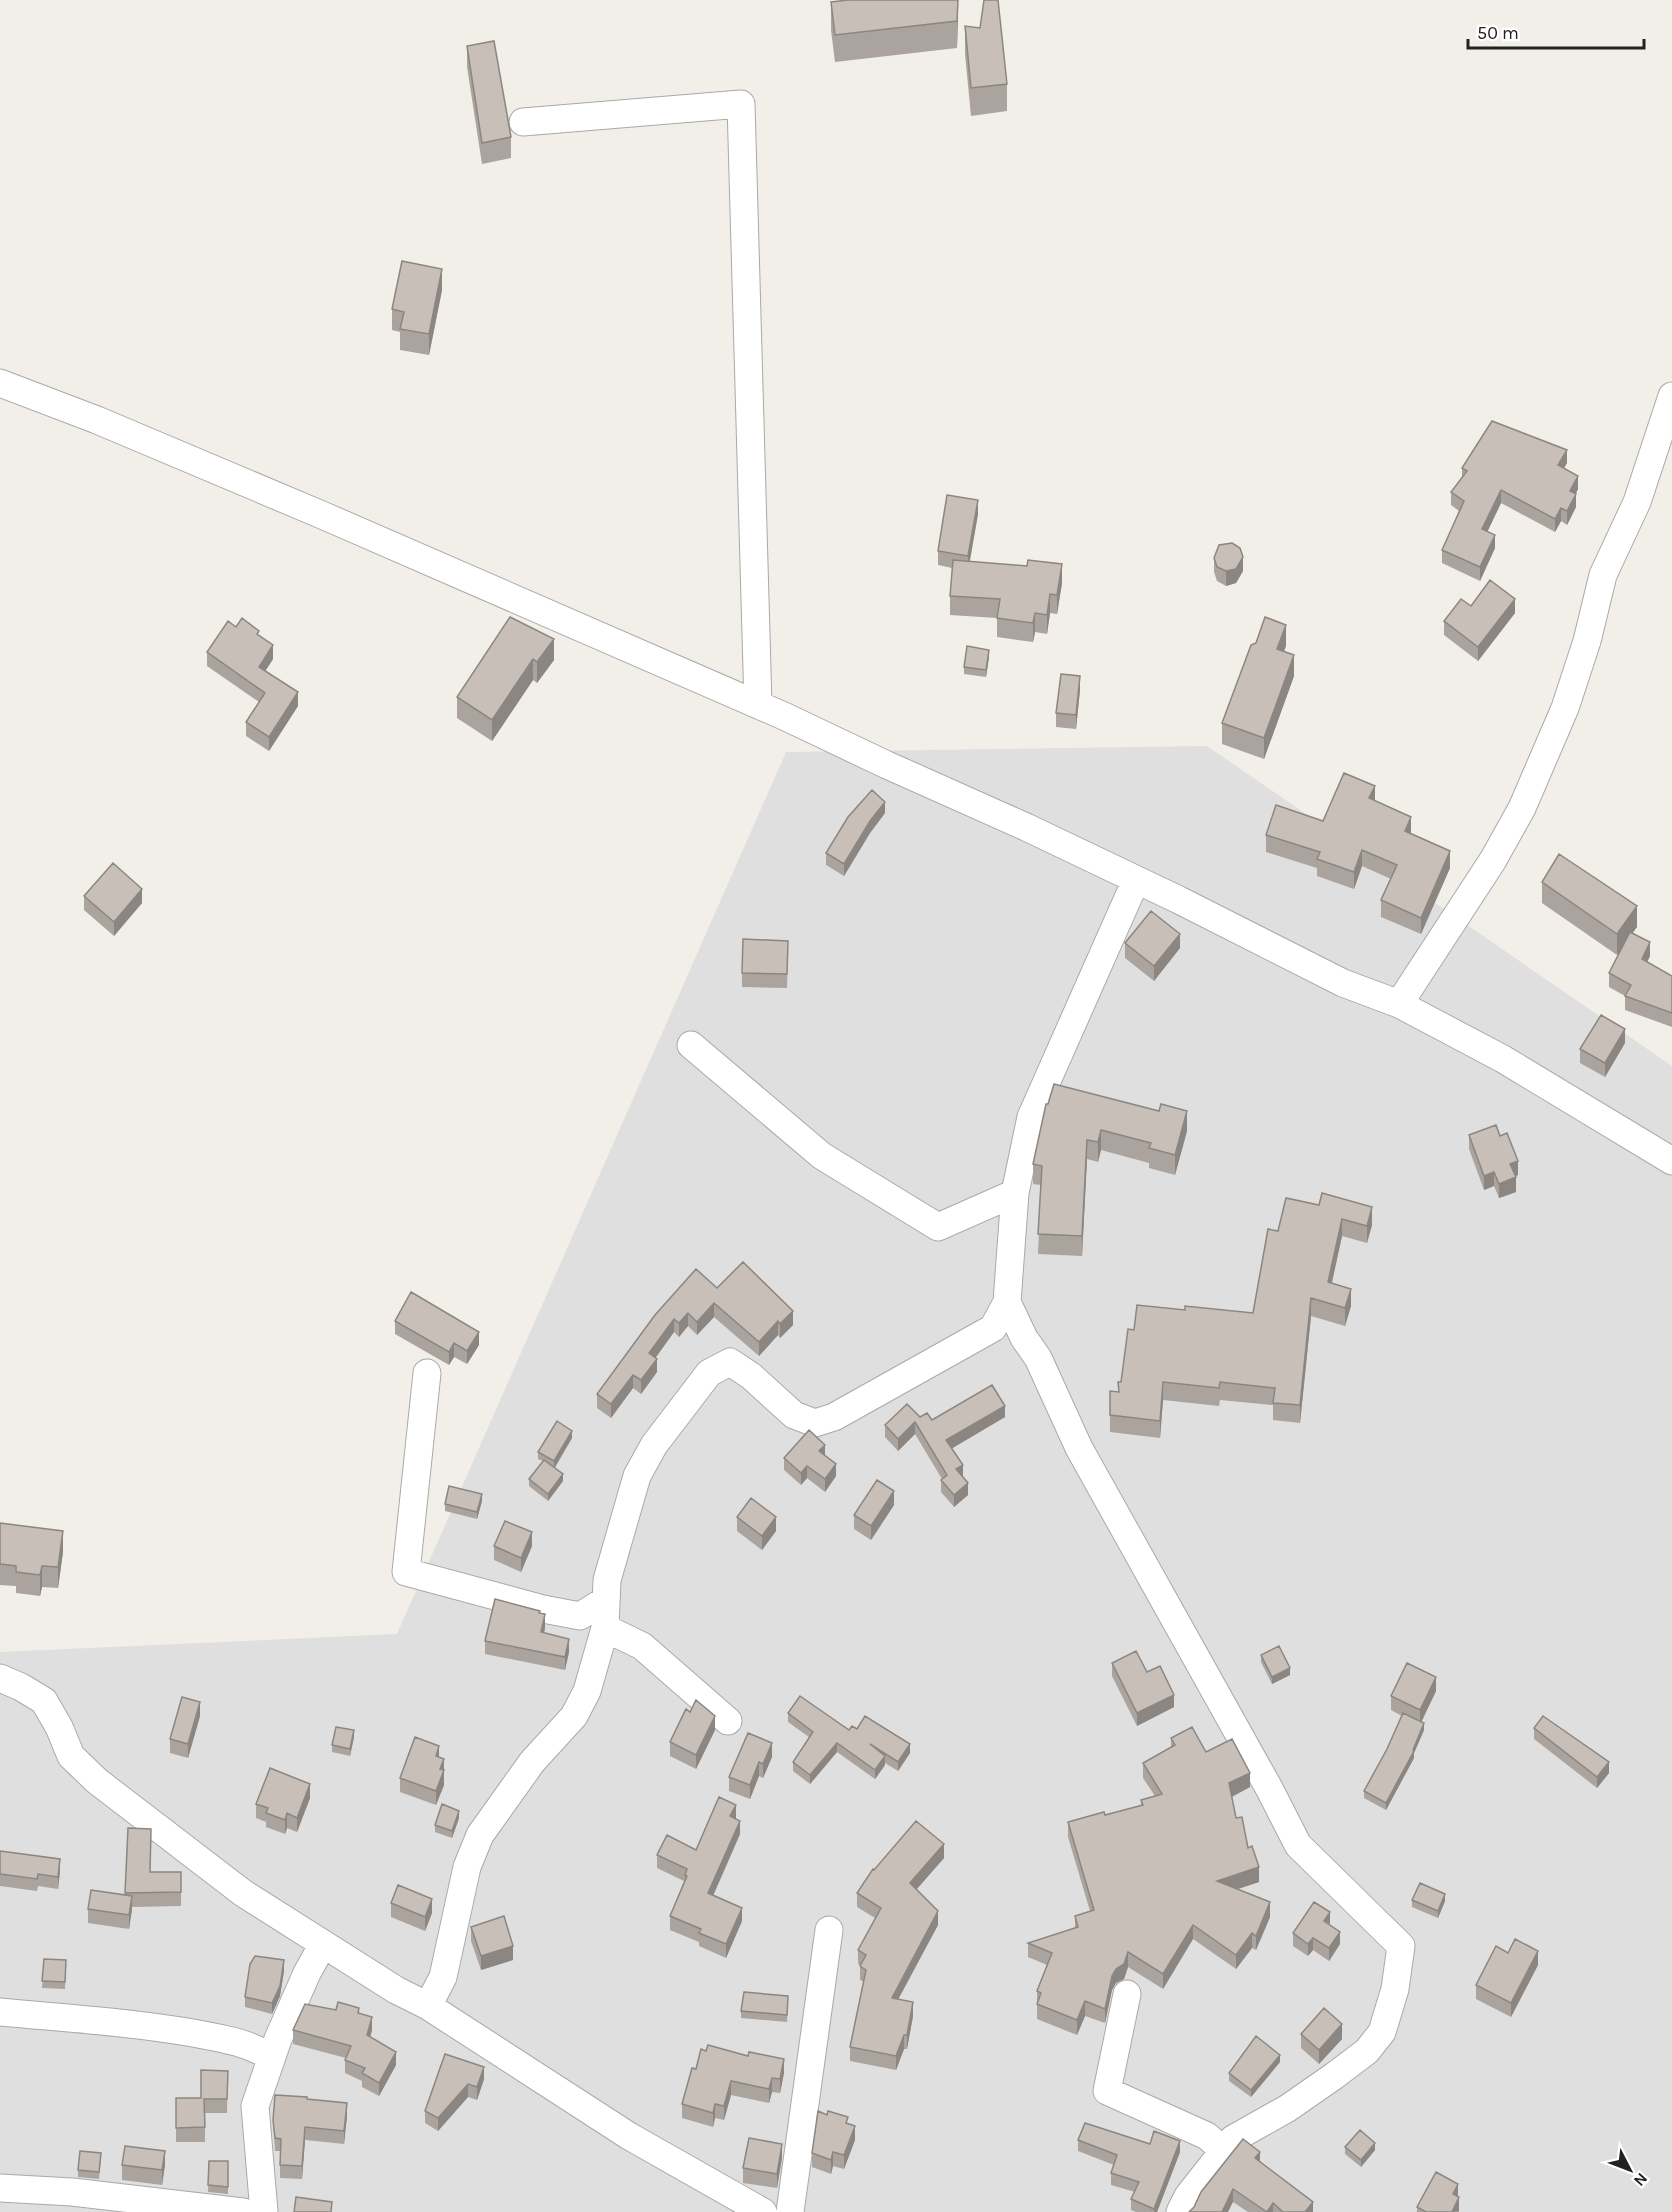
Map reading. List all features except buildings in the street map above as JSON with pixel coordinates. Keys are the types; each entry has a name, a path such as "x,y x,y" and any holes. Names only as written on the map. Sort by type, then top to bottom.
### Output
{"street":[{"path":"523,122 741,104 758,705"},
{"path":"0,383 97,420 322,515 758,705 1026,827 1343,983 1399,1004 1503,1059 1672,1161"},
{"path":"1399,1004 1493,860 1522,808 1565,708 1587,641 1603,575 1637,502 1672,396"},
{"path":"428,2006 443,1977 467,1867 480,1835 532,1762 574,1716 587,1691 605,1628 607,1580 637,1476 654,1444 709,1373 730,1362 751,1376 794,1415 815,1423 834,1417 993,1328 1007,1302 1015,1193 1031,1117 1136,880"},
{"path":"691,1045 822,1156 938,1227 1015,1193"},
{"path":"1007,1302 1024,1338 1038,1358 1079,1448 1270,1790 1298,1845 1401,1946 1395,1989 1382,2032 1366,2051 1288,2108 1233,2139 1188,2196 1180,2212"},
{"path":"427,1373 406,1572 543,1609 580,1616 606,1600"},
{"path":"605,1628 642,1646 728,1720"},
{"path":"0,1678 44,1701 59,1727 71,1756 97,1781 243,1893 396,1990 428,2006 629,2136 763,2212"},
{"path":"790,2212 829,1930"},
{"path":"264,2212 255,2106 271,2056 307,1973 323,1944"},
{"path":"1127,1994 1107,2091 1207,2136 1224,2151"},
{"path":"0,2012 157,2027 229,2040 257,2048 271,2056"},
{"path":"0,2188 72,2192 243,2212"}],"shaded area":[{"path":"1207,746 1672,1066 1672,2212 0,2212 0,1652 397,1634 786,752"}]}
